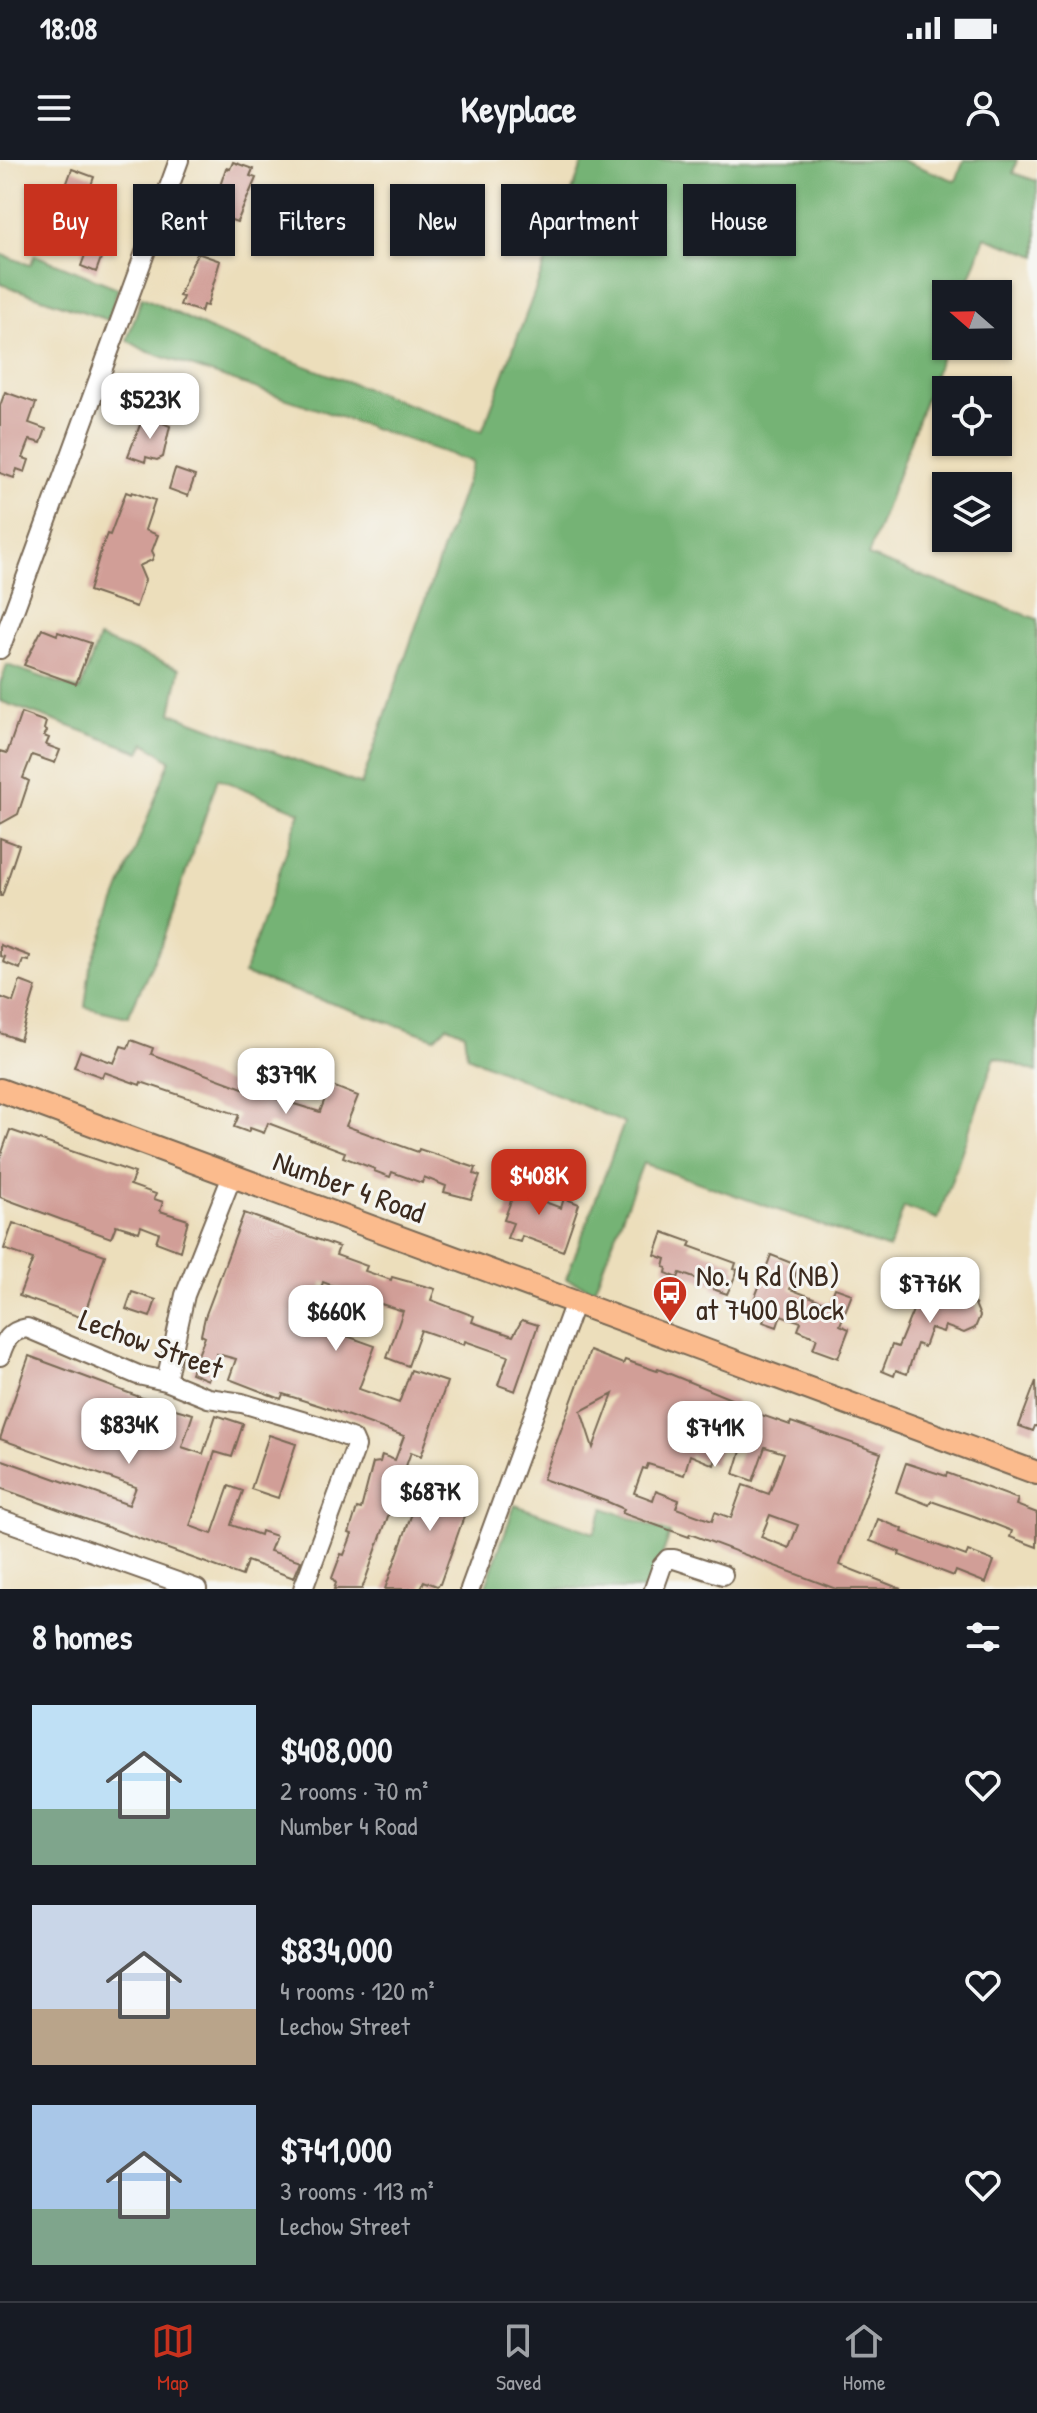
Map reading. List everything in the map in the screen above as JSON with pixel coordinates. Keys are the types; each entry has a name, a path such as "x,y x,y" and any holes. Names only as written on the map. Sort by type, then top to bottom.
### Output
{"main road":[{"name":"Number 4 Road","path":"0,1090 1037,1473"}],"street":[{"path":"0,649 179,160"},
{"path":"166,1381 185,1295 232,1176"},
{"path":"470,1589 575,1302"},
{"name":"Lechow Street","path":"0,1356 5,1340 16,1330 27,1328 138,1375 166,1381 208,1398 242,1403 353,1439 356,1446 303,1589"},
{"path":"0,1519 197,1589"},
{"path":"654,1589 662,1566 668,1559 723,1575"}],"green space":[{"path":"584,160 901,160 956,181 964,160 1017,160 1013,173 1037,181 1037,256 985,237 969,280 932,280 932,360 940,360 868,556 1037,619 1037,1072 995,1057 938,1219 904,1207 889,1249 643,1163 594,1290 566,1279 624,1123 467,1056 464,1033 447,1026 435,1038 244,974 300,812 218,778 161,945 128,1017 85,1007 90,967 170,760 145,743 140,752 0,701 0,684 7,665 80,690 99,638 180,669 171,713 361,785 473,462 146,351 127,340 142,297 220,334 482,432 548,256 667,256 667,184 575,184"},
{"path":"0,254 30,265 38,256 118,288 108,320 0,284"},
{"path":"515,1505 594,1533 604,1508 670,1533 650,1589 485,1588"}],"building":[{"path":"233,162 253,169 250,176 256,178 237,222 235,184 221,184 226,168 230,169"},
{"path":"72,169 94,177 91,184 67,184"},
{"path":"85,256 102,256 96,272 81,266"},
{"path":"196,256 220,261 207,306 203,305 201,312 180,305 183,297 179,296"},
{"path":"5,392 36,403 29,423 46,429 41,443 30,440 23,458 29,460 25,472 17,469 14,478 0,473 0,406"},
{"path":"148,417 170,426 163,457 157,460 146,457 145,462 128,456 142,420 146,422"},
{"path":"175,469 195,476 188,496 169,489"},
{"path":"126,492 155,500 145,530 158,535 152,560 139,566 145,580 136,607 89,591 102,547 107,534 110,535"},
{"path":"42,629 91,643 76,684 24,665"},
{"path":"21,713 46,722 44,736 49,738 46,745 60,750 55,763 32,755 23,778 29,781 18,814 0,824 0,751 7,753"},
{"path":"0,838 19,845 2,896 0,896"},
{"path":"0,945 30,956 29,961 23,960 20,969 3,962 5,957 0,956"},
{"path":"20,981 36,987 20,1040 0,1033 0,997 13,1002"},
{"path":"131,1040 153,1048 151,1054 248,1090 257,1064 274,1070 265,1095 320,1112 330,1085 358,1096 346,1126 418,1152 419,1149 476,1168 474,1174 480,1176 471,1199 444,1192 446,1186 424,1177 422,1183 392,1172 390,1177 343,1157 345,1152 268,1123 264,1133 250,1128 248,1132 234,1127 239,1115 141,1082 140,1085 104,1072 102,1077 74,1067 80,1051 114,1063 121,1046 128,1048"},
{"path":"10,1130 135,1173 130,1185 156,1194 154,1199 163,1202 160,1211 188,1220 180,1251 156,1242 159,1233 141,1226 139,1232 116,1225 111,1238 0,1197 0,1158"},
{"path":"519,1179 547,1189 542,1201 561,1208 564,1198 579,1204 563,1251 522,1236 520,1242 507,1238 513,1223 504,1220"},
{"path":"244,1213 339,1247 336,1255 367,1266 365,1271 435,1289 431,1300 474,1316 472,1322 513,1336 522,1320 538,1325 515,1391 498,1385 508,1356 465,1341 464,1345 421,1330 408,1366 387,1358 403,1311 343,1292 323,1282 310,1323 375,1346 359,1389 399,1403 411,1370 447,1382 421,1456 411,1452 362,1589 334,1589 336,1583 332,1578 352,1534 349,1533 357,1508 361,1509 373,1463 380,1462 382,1455 395,1460 404,1436 283,1394 281,1399 229,1379 236,1359 217,1354 208,1380 191,1373 205,1337 201,1335 205,1317"},
{"path":"13,1223 105,1255 83,1318 19,1296 33,1259 4,1249"},
{"path":"663,1232 691,1242 689,1246 736,1263 734,1269 738,1270 727,1294 713,1289 714,1285 680,1273 678,1278 666,1273 666,1259 655,1255"},
{"path":"771,1255 799,1266 790,1289 829,1304 835,1288 852,1294 840,1325 849,1329 838,1358 813,1349 817,1338 798,1330 801,1322 781,1315 777,1327 763,1322 766,1314 751,1308"},
{"path":"923,1286 975,1304 980,1316 975,1328 964,1333 945,1326 943,1332 931,1328 924,1347 917,1344 907,1374 896,1370 894,1376 882,1371 892,1345 898,1347"},
{"path":"132,1292 156,1300 150,1317 126,1309"},
{"path":"590,1351 623,1364 625,1360 658,1369 736,1401 714,1465 690,1455 684,1475 648,1464 646,1469 643,1468 634,1493 653,1500 656,1491 679,1500 676,1508 712,1521 715,1512 731,1518 743,1485 769,1494 784,1453 765,1447 753,1481 734,1474 753,1412 881,1453 840,1565 901,1589 836,1589 690,1534 689,1537 622,1513 624,1509 608,1502 543,1479","holes":["613,1394 593,1448 581,1411","770,1515 798,1525 789,1548 761,1537"]},
{"path":"29,1356 193,1414 182,1447 203,1454 216,1415 243,1424 232,1457 215,1452 190,1526 212,1534 229,1486 243,1491 231,1525 260,1535 261,1531 276,1536 270,1551 301,1561 294,1578 247,1561 242,1576 0,1488 0,1459 129,1505 136,1487 0,1439"},
{"path":"1036,1381 1037,1426 1033,1431 1019,1426"},
{"path":"269,1435 296,1444 278,1498 251,1489"},
{"path":"906,1463 946,1476 947,1473 1018,1499 1016,1505 1037,1513 1037,1547 1010,1537 1012,1531 974,1516 931,1501 929,1505 896,1492"},
{"path":"427,1471 474,1488 455,1542 440,1584 437,1586 424,1581 421,1589 385,1589"},
{"path":"878,1519 903,1529 902,1532 966,1556 968,1551 994,1561 986,1583 956,1571 954,1576 870,1541"}],"place":[{"name":"No. 4 Rd (NB) at 7400 Block","path":"670,1324"}]}
